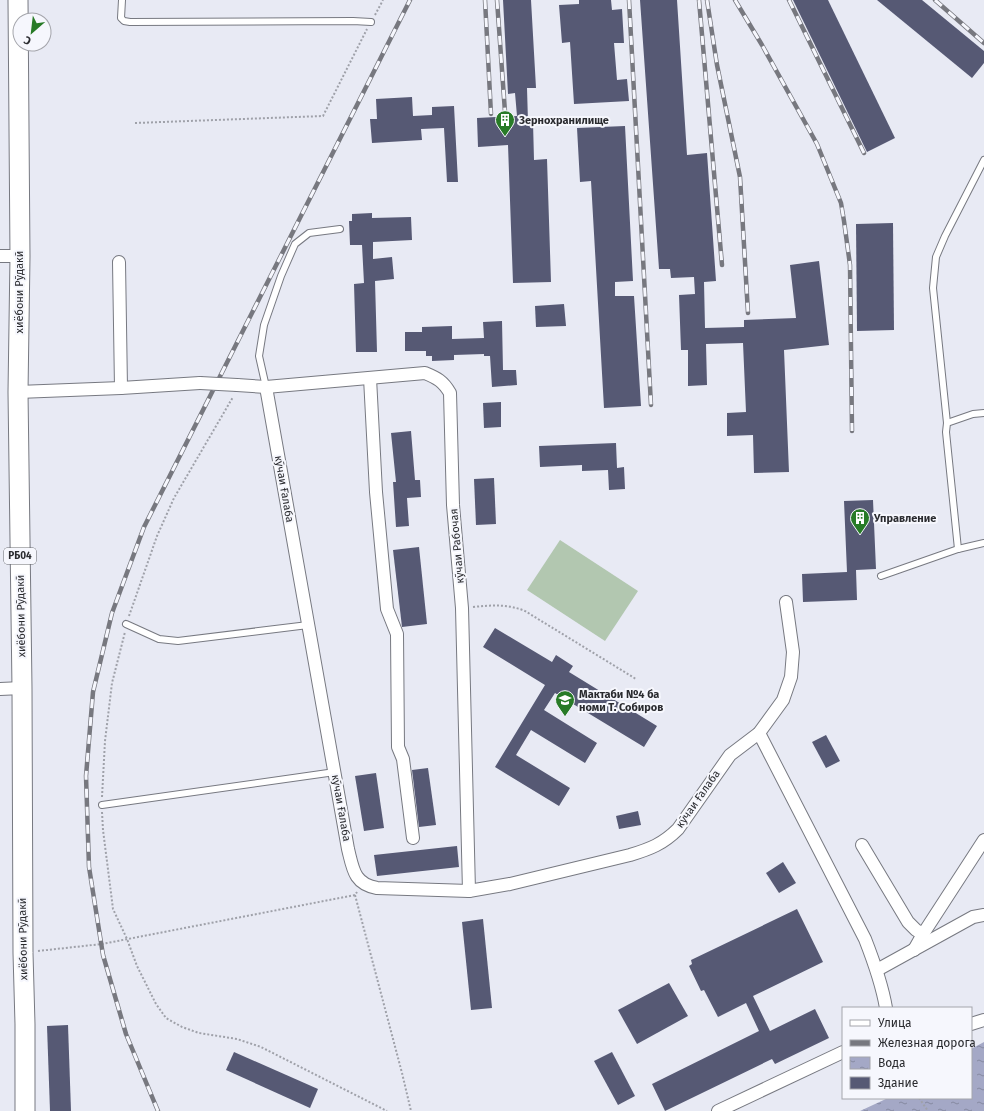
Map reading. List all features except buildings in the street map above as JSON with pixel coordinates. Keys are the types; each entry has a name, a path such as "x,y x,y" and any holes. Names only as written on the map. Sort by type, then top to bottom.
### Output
{"main road":[{"name":"хиёбони Рӯдакӣ","path":"18,0 20,256 18,392 22,688 22,953 25,1024 25,1111"}],"street":[{"path":"0,256 20,256"},
{"path":"119,262 121,388"},
{"name":"кӯчаи Рабочая","path":"266,387 425,373 435,377 445,384 450,393 453,505 462,608 469,891"},
{"path":"370,378 376,492 386,609 397,634 398,747 403,759 413,838"},
{"path":"18,392 200,383 266,387"},
{"name":"кӯчаи Ғалаба","path":"266,387 348,849 353,871 358,879 368,886 377,888 469,891 510,884 649,849 668,839 678,829 730,755 759,733 783,700 791,676 793,652 786,602"},
{"path":"0,689 22,688"},
{"path":"759,733 865,939 878,970 886,1007"},
{"path":"914,950 984,840"},
{"path":"862,845 908,922 916,930 923,934"},
{"path":"878,970 973,917 984,915"},
{"path":"972,1024 984,1020"},
{"path":"718,1111 842,1052"}],"lane":[{"path":"122,0 122,18 124,21 130,22 371,22"},
{"path":"958,549 933,288 934,269 936,258 945,236 984,160"},
{"path":"266,387 258,356 264,325 281,276 295,244 309,233 340,229"},
{"path":"947,423 974,414 984,413"},
{"path":"881,576 958,549 984,543"},
{"path":"126,624 159,639 178,641 308,625"},
{"path":"102,805 335,772"}],"path":[{"path":"135,123 323,116 383,0"},
{"path":"238,385 174,498 156,536 126,624 112,683 105,741 102,805 103,830 113,909 156,1004 166,1018 182,1027 198,1033 237,1039 261,1047 387,1111"},
{"path":"477,606 514,606 525,611 636,679"},
{"path":"22,953 102,944 355,894 362,883"},
{"path":"355,894 411,1111"},
{"path":"920,1099 928,1111"}],"green space":[{"path":"560,540 638,591 605,641 527,590"}],"water":[{"path":"984,1042 984,1111 860,1111 886,1099 972,1099 972,1048"}],"railway":[{"path":"158,1111 126,1034 103,955 89,867 86,776 93,692 112,613 144,527 410,0"},
{"path":"485,0 491,114"},
{"path":"497,0 505,112"},
{"path":"629,0 651,405"},
{"path":"699,0 722,265"},
{"path":"707,0 717,65 740,177 748,313"},
{"path":"735,0 817,144 841,203 850,265 852,431"},
{"path":"789,0 864,153"},
{"path":"935,0 984,43"}],"place":[{"name":"Зернохранилище","path":"505,137"},
{"name":"Управление","path":"860,535"},
{"name":"Мактаби №4 ба номи Т. Собиров","path":"565,717"}]}
